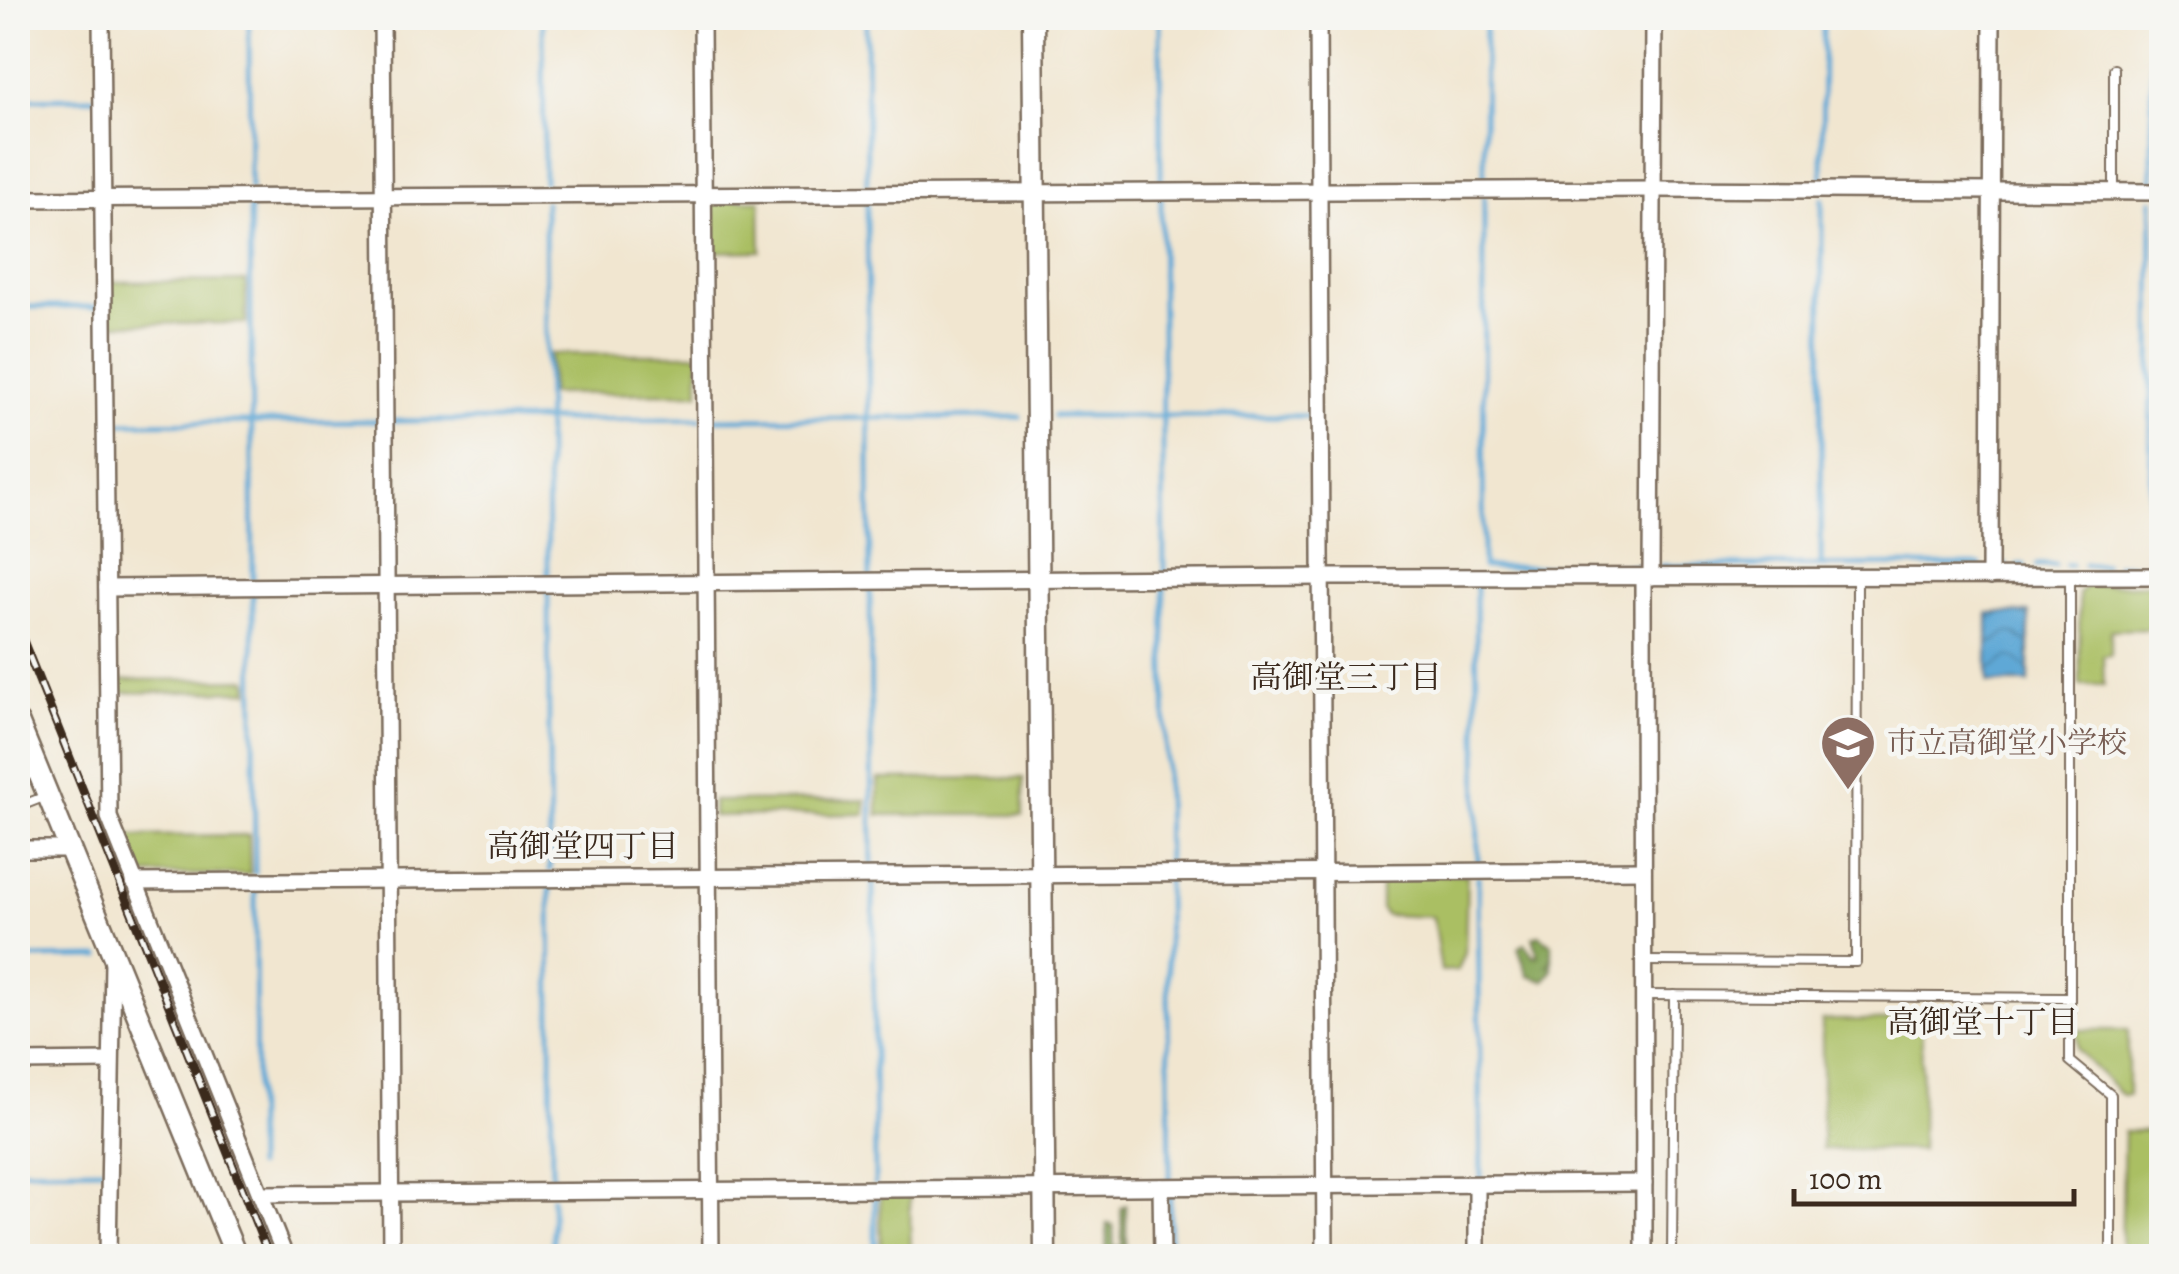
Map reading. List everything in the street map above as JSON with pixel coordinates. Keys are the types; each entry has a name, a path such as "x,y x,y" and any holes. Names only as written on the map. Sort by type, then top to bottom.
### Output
{"street":[{"path":"102,18 108,817 285,1256"},
{"path":"382,18 391,1256"},
{"path":"702,18 711,1256"},
{"path":"1034,18 1045,1256"},
{"path":"1318,18 1325,1256"},
{"path":"1644,1256 1644,870 1654,18"},
{"path":"1990,577 1992,18"},
{"path":"18,198 1654,189 2162,192"},
{"path":"107,588 1322,577 2162,576"},
{"path":"18,722 236,1256"},
{"path":"18,849 68,849"},
{"path":"134,882 708,874 1644,870"},
{"path":"108,1256 113,951"},
{"path":"18,1062 110,1062"},
{"path":"260,1194 1644,1184"},
{"path":"1476,1185 1477,1256"},
{"path":"1161,1187 1162,1256"}],"lane":[{"path":"2114,68 2114,192"},
{"path":"2070,576 2070,1060 2111,1095 2111,1256"},
{"path":"1644,961 1856,962 1857,577"},
{"path":"18,808 47,795"},
{"path":"1644,994 2070,998"},
{"path":"1672,1256 1674,995"}],"green space":[{"path":"716,200 760,200 761,251 709,252 708,207"},
{"path":"246,281 246,323 111,324 110,282"},
{"path":"550,354 699,354 699,393 550,394"},
{"path":"2153,584 2157,590 2157,629 2111,630 2111,655 2103,656 2104,685 2080,685 2079,593 2087,585"},
{"path":"248,679 249,691 113,693 113,680"},
{"path":"1023,778 1023,815 878,815 878,779"},
{"path":"865,800 865,814 713,816 713,801"},
{"path":"249,835 250,874 138,875 122,836"},
{"path":"1467,874 1465,953 1458,970 1441,971 1433,917 1386,915 1381,909 1381,875"},
{"path":"1539,935 1552,944 1552,971 1544,981 1528,976 1518,948 1525,943 1533,956 1538,956 1533,937"},
{"path":"1822,1020 1922,1020 1921,1150 1822,1149"},
{"path":"2077,1030 2128,1030 2128,1095 2122,1095 2077,1050"},
{"path":"2124,1131 2161,1131 2161,1256 2121,1256"},
{"path":"880,1195 910,1195 911,1256 881,1256"},
{"path":"1126,1205 1126,1256 1106,1256 1107,1224 1113,1225 1114,1248 1122,1246 1121,1207"}],"water":[{"path":"1988,613 2029,613 2029,683 1988,683"}],"waterway":[{"path":"249,18 250,188"},
{"path":"543,18 544,182"},
{"path":"866,18 867,183"},
{"path":"1160,18 1161,182"},
{"path":"1484,182 1485,18"},
{"path":"1822,183 1823,18"},
{"path":"2152,18 2152,185"},
{"path":"18,99 96,98"},
{"path":"1484,197 1483,567 1641,567"},
{"path":"1161,198 1164,573"},
{"path":"1821,566 1822,199"},
{"path":"867,200 870,577"},
{"path":"2150,555 2152,200"},
{"path":"545,202 548,576"},
{"path":"250,206 253,579"},
{"path":"18,307 98,307"},
{"path":"1054,416 1315,416"},
{"path":"711,419 1020,417"},
{"path":"391,421 700,419"},
{"path":"112,423 380,421"},
{"path":"1661,566 1980,565"},
{"path":"1999,565 2006,565"},
{"path":"2018,565 2024,565"},
{"path":"2037,565 2055,565"},
{"path":"2066,565 2071,565"},
{"path":"2084,565 2104,565"},
{"path":"2117,565 2136,565"},
{"path":"2147,565 2162,565"},
{"path":"1476,584 1478,865"},
{"path":"1164,585 1167,867"},
{"path":"870,588 872,870"},
{"path":"548,589 550,870"},
{"path":"253,591 255,873"},
{"path":"1478,877 1481,1179"},
{"path":"1167,879 1170,1181"},
{"path":"873,880 875,1184"},
{"path":"550,883 552,1185"},
{"path":"255,885 256,1167"},
{"path":"18,958 100,957"},
{"path":"18,1170 102,1169"},
{"path":"1169,1256 1170,1191"},
{"path":"875,1196 875,1256"},
{"path":"552,1197 553,1256"}],"railway":[{"path":"18,628 269,1256"}],"place":[{"name":"市立高御堂小学校","path":"1848,792"}],"district":[{"name":"高御堂三丁目","path":"1346,677"},
{"name":"高御堂四丁目","path":"583,846"},
{"name":"高御堂十丁目","path":"1983,1022"}]}
